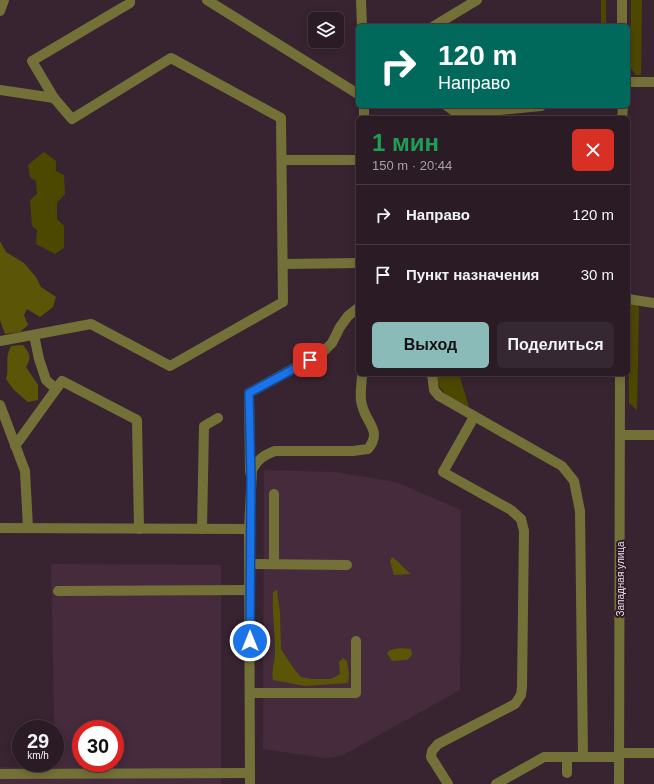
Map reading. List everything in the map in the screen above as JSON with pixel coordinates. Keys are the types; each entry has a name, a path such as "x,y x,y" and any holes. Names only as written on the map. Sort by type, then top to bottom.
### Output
{"street":[{"path":"0,11 4,0"},
{"path":"0,341 91,324 170,366 283,302 281,118 171,58 72,120 54,98 32,61 130,4 130,0"},
{"path":"207,0 356,93"},
{"path":"361,0 362,24"},
{"path":"622,0 622,24"},
{"path":"437,24 474,1"},
{"path":"630,82 654,82"},
{"path":"0,90 54,98"},
{"path":"450,108 458,114 520,108"},
{"path":"282,160 356,160"},
{"path":"283,264 356,263"},
{"path":"630,299 654,303"},
{"path":"251,480 249,393 322,354 332,343 340,327 348,316 356,310"},
{"path":"34,335 39,359 46,380 56,389"},
{"path":"250,784 249,529 252,470 256,462 264,455 275,451 353,451 368,449 374,441 375,431 364,415 361,400 362,376"},
{"path":"432,376 434,390 439,396 562,466 574,481 580,511 583,757"},
{"name":"Западная улица","path":"619,784 620,376"},
{"path":"15,446 62,381 137,420 139,529"},
{"path":"0,405 25,471 28,528"},
{"path":"448,784 431,757 432,751 438,744 515,704 521,695 522,687 524,531 521,519 511,510 443,472 474,417"},
{"path":"202,529 204,426 218,418"},
{"path":"620,435 654,435"},
{"path":"274,494 274,564"},
{"path":"0,528 249,529"},
{"path":"250,564 347,565"},
{"path":"58,591 249,590"},
{"path":"250,693 356,694 356,641"},
{"path":"496,784 544,757 583,757 654,753"},
{"path":"567,757 567,772"},
{"path":"204,773 204,784"},
{"path":"0,774 250,773"}],"shaded area":[{"path":"601,0 606,0 606,24 601,24"},
{"path":"631,0 642,0 641,75 636,75 630,67"},
{"path":"44,152 56,161 56,171 64,175 65,194 57,203 57,219 64,226 64,248 55,254 36,244 37,230 32,226 30,200 37,194 36,181 30,177 28,165"},
{"path":"0,241 6,252 24,263 36,277 41,287 56,297 53,307 40,317 27,309 24,315 28,325 20,332 5,334 0,320"},
{"path":"635,304 639,307 637,410 629,403 630,305"},
{"path":"23,345 30,358 26,367 38,385 38,400 28,402 14,390 6,379 7,359 11,346"},
{"path":"437,376 460,376 469,407 447,395 443,391"},
{"path":"264,470 335,472 396,482 461,510 460,690 343,755 324,758 263,749"},
{"path":"392,557 411,574 394,575 390,561"},
{"path":"51,564 221,565 221,784 0,784 0,767 12,767 12,772 64,772 64,720 54,720"},
{"path":"277,590 280,613 281,649 294,669 301,677 311,679 331,679 340,674 339,662 343,658 347,661 349,674 348,683 305,686 273,680 272,673 275,652 273,592"},
{"path":"401,648 411,649 412,655 407,660 392,661 387,653 390,650"}],"route":[{"path":"250,641 249,529 251,480 249,393 310,360"}]}
